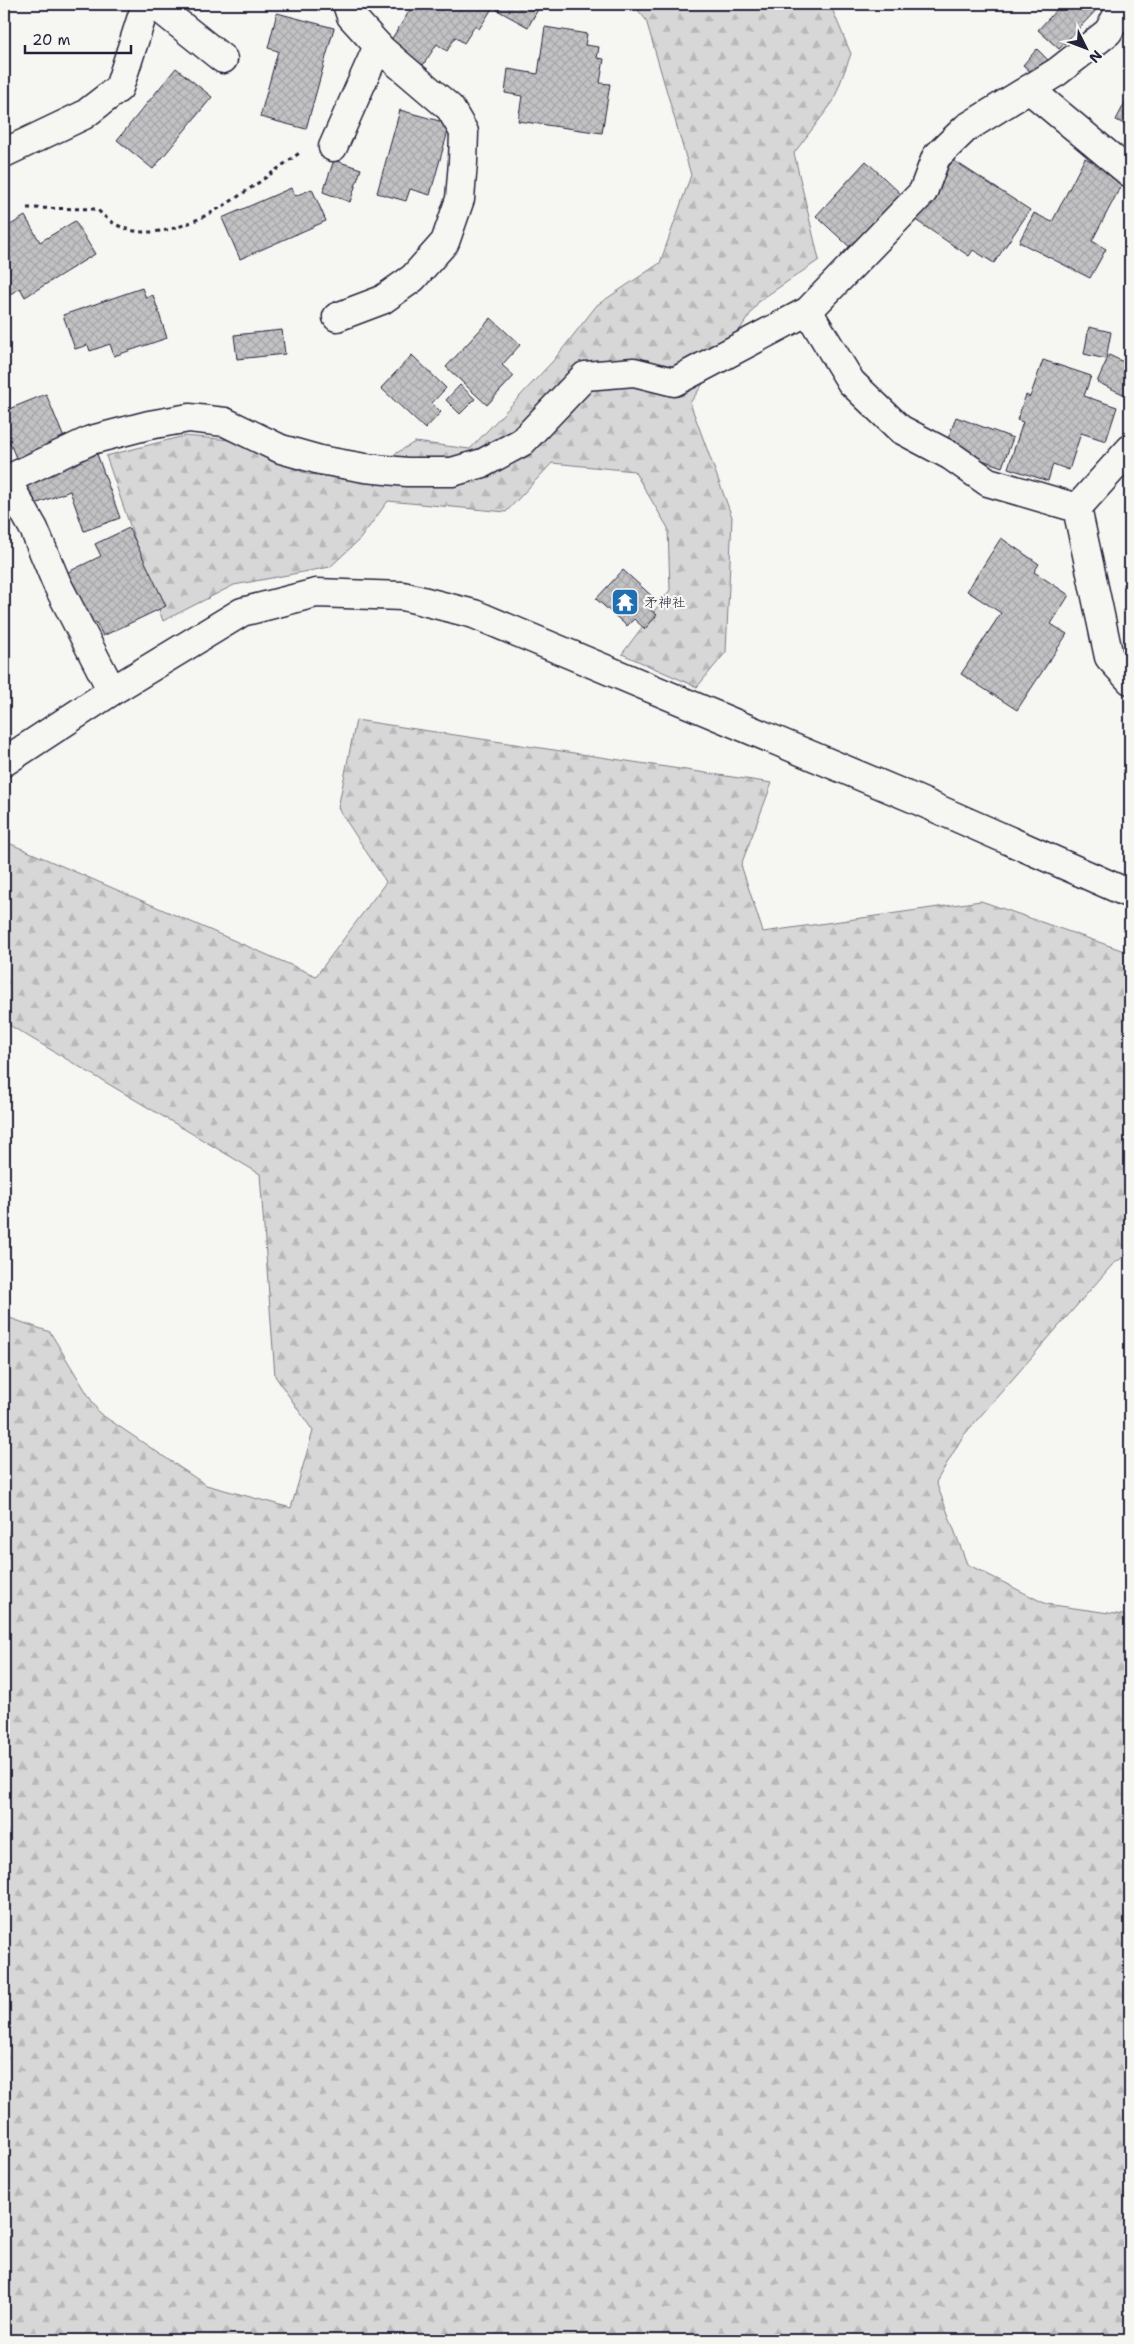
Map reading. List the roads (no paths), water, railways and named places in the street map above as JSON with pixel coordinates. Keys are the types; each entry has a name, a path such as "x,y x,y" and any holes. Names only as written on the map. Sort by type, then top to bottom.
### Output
{"street":[{"path":"4,153 84,115 119,88 146,4"},
{"path":"154,4 174,17 223,59"},
{"path":"337,317 382,300 413,278 445,242 460,199 464,132 450,108 378,46 351,16 348,4"},
{"path":"112,691 58,584 34,529 5,478 92,440 189,418 225,422 281,450 320,460 365,468 407,472 452,472 483,463 522,442 585,376 634,372 674,382 808,311 923,192 936,157 966,128 1057,72 1108,32 1120,11 1121,4"},
{"path":"336,140 378,46"},
{"path":"1029,89 1130,172"},
{"path":"808,311 852,382 900,429 951,456 988,482 1077,508"},
{"path":"1077,508 1130,449"},
{"path":"1077,508 1109,656 1130,680"},
{"path":"4,762 112,691 242,612 316,594 403,596 474,614 915,799 1130,894"}],"place":[{"name":"矛神社","path":"625,602"}]}
